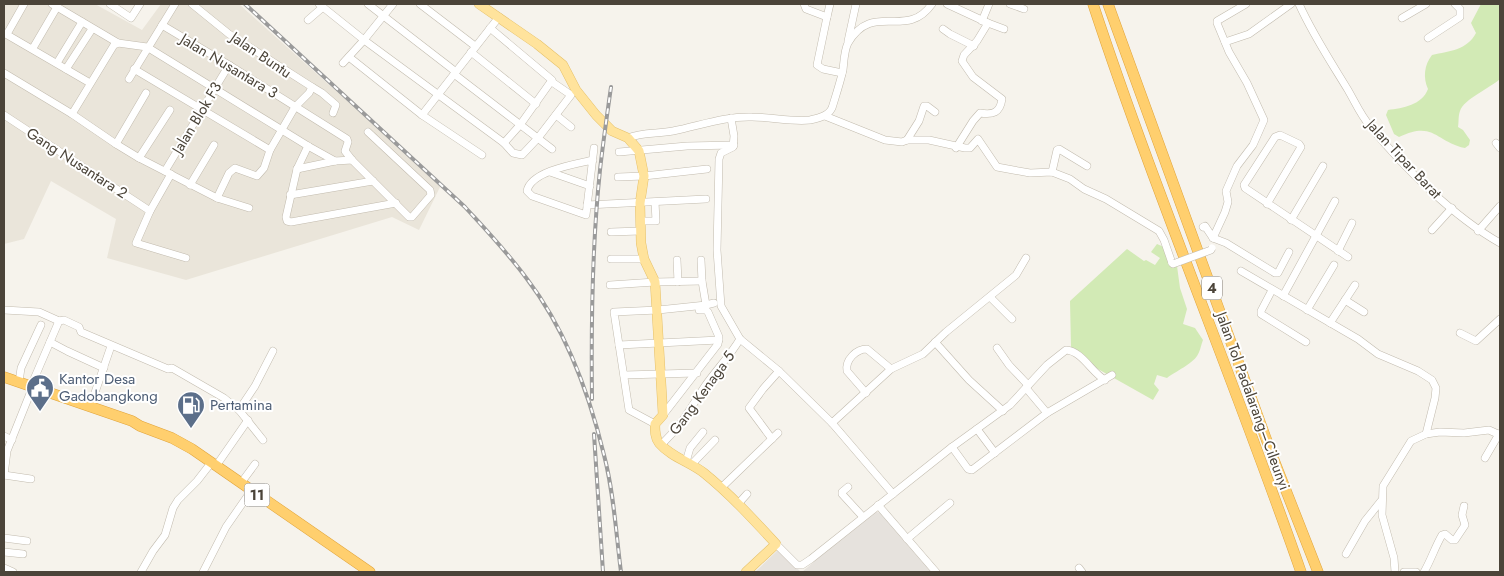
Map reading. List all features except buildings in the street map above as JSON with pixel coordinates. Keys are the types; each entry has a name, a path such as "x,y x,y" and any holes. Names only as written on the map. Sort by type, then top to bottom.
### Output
{"highway":[{"name":"Jalan Tol Padalarang–Cileunyi","path":"1094,4 1154,177 1221,352 1301,572"},
{"name":"Jalan Tol Padalarang–Cileunyi","path":"1108,4 1272,455 1318,572"},
{"name":"11","path":"4,377 130,426 140,426"},
{"name":"11","path":"4,382 90,407 132,421 172,438 214,464 370,572"}],"main road":[{"path":"479,4 537,44 563,65 576,90 596,114 612,131 628,138 638,151 644,176 640,203 640,226 644,259 655,282 658,312 662,415 655,424 656,438 672,454 698,469 721,488 776,544 746,572"}],"street":[{"path":"24,4 5,33 90,83"},
{"path":"110,4 120,6 131,18 140,4"},
{"name":"Jalan Buntu","path":"192,4 229,34 322,93 336,105 333,113"},
{"path":"368,4 552,149"},
{"path":"342,63 364,40 393,4"},
{"path":"420,4 536,104"},
{"path":"804,4 806,9 827,17"},
{"path":"830,4 817,66 842,73"},
{"path":"628,138 636,134 675,130 731,118 751,117 808,120 825,116 830,113 832,108 842,73 856,4"},
{"path":"847,44 865,21 882,17 910,20 916,18 932,4"},
{"path":"947,4 961,7 985,22 1004,29"},
{"path":"956,148 980,113 989,115 996,112 1002,102 1002,97 973,77 963,64 962,58 974,46 985,22 989,4"},
{"path":"1010,4 1024,9"},
{"path":"1213,238 1228,202 1226,191 1237,166 1253,145 1264,120 1217,22 1246,4"},
{"path":"1225,42 1248,34 1292,4"},
{"name":"Jalan Tipar Barat","path":"1299,4 1323,51 1368,124 1420,179 1452,208 1478,231 1500,243"},
{"path":"1402,18 1426,4"},
{"path":"1428,38 1460,17 1460,9 1455,4"},
{"path":"33,48 55,5 118,43 148,47 214,89 335,161"},
{"path":"308,20 321,5 364,40 504,143 513,153 522,155 538,138 571,95 552,82 549,76 490,28"},
{"path":"129,79 173,7"},
{"path":"422,115 499,17"},
{"path":"57,64 82,22"},
{"name":"Jalan Nusantara 3","path":"162,25 347,139 345,151 352,160"},
{"path":"66,69 92,29"},
{"path":"943,29 974,46"},
{"path":"72,114 114,45 118,43"},
{"path":"349,57 422,115 482,155"},
{"name":"Jalan Blok F3","path":"186,258 136,243 168,172 202,109 229,65"},
{"path":"134,69 270,150"},
{"path":"4,73 72,114 139,158 217,198 249,208"},
{"path":"504,143 552,82"},
{"path":"217,198 232,170 238,168 257,176 264,168 270,150 295,107 309,93 312,87"},
{"path":"116,144 146,93"},
{"path":"907,140 918,122 924,106 935,112"},
{"path":"139,158 170,110"},
{"name":"Gang Nusantara 2","path":"4,114 150,211"},
{"path":"556,115 571,127"},
{"path":"825,116 885,140 902,142 907,140 929,140 956,148 970,148 978,139 994,164 1001,168 1030,173 1052,172 1070,179 1084,189 1106,199 1159,231 1174,264 1211,250 1212,248 1203,226 1213,238 1226,243 1275,273 1278,273 1289,252"},
{"path":"731,118 734,145"},
{"path":"297,169 335,161 352,160 408,216 412,217 431,195 430,190 368,132"},
{"path":"1267,204 1301,147 1299,144 1280,135 1275,137 1244,186 1267,204 1348,257"},
{"path":"619,152 687,146 734,145"},
{"path":"734,145 729,150 721,153 718,159 717,250 721,306 740,339 779,371 832,423 893,494"},
{"path":"190,185 214,146"},
{"path":"308,146 297,169 290,195 286,217 288,221 292,222 396,203"},
{"path":"593,160 550,172 532,181 527,188 527,192 540,199 586,215 590,186 593,160 594,148"},
{"path":"1052,172 1057,150 1059,149 1087,166"},
{"path":"1291,220 1322,166"},
{"path":"618,177 707,169"},
{"path":"550,172 590,186"},
{"path":"290,195 373,181"},
{"path":"587,205 706,199"},
{"path":"1283,296 1335,201"},
{"path":"611,232 656,221 655,202"},
{"path":"1478,231 1500,206"},
{"path":"1432,230 1452,208"},
{"path":"1338,250 1352,223"},
{"path":"832,423 891,369 917,358 1016,275 1026,258"},
{"path":"611,259 644,259"},
{"path":"677,260 678,282"},
{"path":"658,312 710,304 702,281 701,260"},
{"path":"1307,310 1334,265"},
{"path":"1241,271 1330,323 1378,354 1418,371 1435,384 1435,398 1426,434"},
{"path":"610,286 655,282 702,281"},
{"path":"1330,323 1355,285"},
{"path":"1272,290 1261,314 1306,342"},
{"path":"990,297 1012,319"},
{"path":"1345,300 1364,312"},
{"path":"4,310 39,312 59,321 64,320 79,327 81,332 112,346 172,368 224,398 239,410 263,440"},
{"path":"655,424 629,410 614,312 706,310 719,340 718,344 662,415"},
{"path":"1460,333 1476,341 1500,320"},
{"path":"31,479 4,475 4,464 31,389 59,321"},
{"path":"19,382 21,368 41,325"},
{"name":"Gang Kenaga 5","path":"661,445 686,417 740,339"},
{"path":"619,345 719,340"},
{"path":"50,342 67,352 104,368"},
{"path":"935,342 969,380 1003,411"},
{"path":"90,407 112,346"},
{"path":"997,348 1047,414"},
{"path":"866,393 847,371 847,364 853,355 862,349 868,349 891,369"},
{"path":"776,544 795,564 802,565 952,447 1003,411 1047,365 1066,350 1070,350 1077,355 1098,376 1105,380"},
{"path":"239,410 255,386 274,351"},
{"path":"721,488 775,436 748,408 779,371"},
{"path":"624,375 697,373"},
{"path":"952,447 970,470 1047,414 1112,375"},
{"path":"141,572 153,550 165,535 173,508 178,500 214,464 248,420"},
{"path":"977,429 995,453"},
{"path":"1395,572 1392,550 1382,515 1382,486 1411,441 1426,434 1440,432 1464,433 1486,430 1500,434 1484,458"},
{"path":"688,463 690,448 703,432"},
{"path":"4,436 12,440"},
{"path":"688,463 715,440"},
{"path":"240,483 255,464"},
{"path":"848,487 842,494 863,517"},
{"path":"204,572 226,527 251,491"},
{"path":"738,504 747,494"},
{"path":"1346,554 1365,521 1381,501"},
{"path":"907,539 950,503"},
{"path":"878,505 936,572"},
{"path":"1424,572 1435,553 1436,545 1442,535 1445,534 1452,540 1455,540 1465,525 1462,515 1464,506"},
{"path":"4,538 27,541"},
{"path":"4,552 23,554"},
{"path":"4,568 13,572"},
{"path":"1404,572 1416,572"}],"shaded area":[{"path":"4,4 95,4 142,30 161,4 239,4 441,185 419,230 392,217 186,280 107,258 116,219 51,181 24,239 4,244"},
{"path":"872,513 880,513 931,572 802,572"},
{"path":"778,550 801,572 755,572"}],"green space":[{"path":"1481,4 1500,4 1500,79 1467,102 1460,111 1458,127 1463,130 1470,140 1469,145 1465,148 1455,145 1428,131 1411,132 1399,137 1394,134 1386,115 1388,110 1411,105 1421,99 1428,89 1425,72 1429,59 1432,55 1463,46 1472,39 1476,33 1471,23"},
{"path":"1157,244 1164,247 1177,266 1180,288 1187,309 1183,324 1195,328 1203,340 1198,354 1192,362 1167,378 1157,375 1154,384 1159,390 1153,400 1089,364 1071,347 1070,301 1127,249 1144,261 1146,260 1155,265 1160,258 1151,252"}],"railway":[{"path":"245,4 465,207 512,260 541,299 565,341 583,386 598,432 610,484 621,572"},
{"path":"592,399 595,227 600,170 611,87"},
{"path":"594,434 603,572"}],"place":[{"name":"Kantor Desa Gadobangkong","path":"40,412"},
{"name":"Pertamina","path":"191,429"}]}
